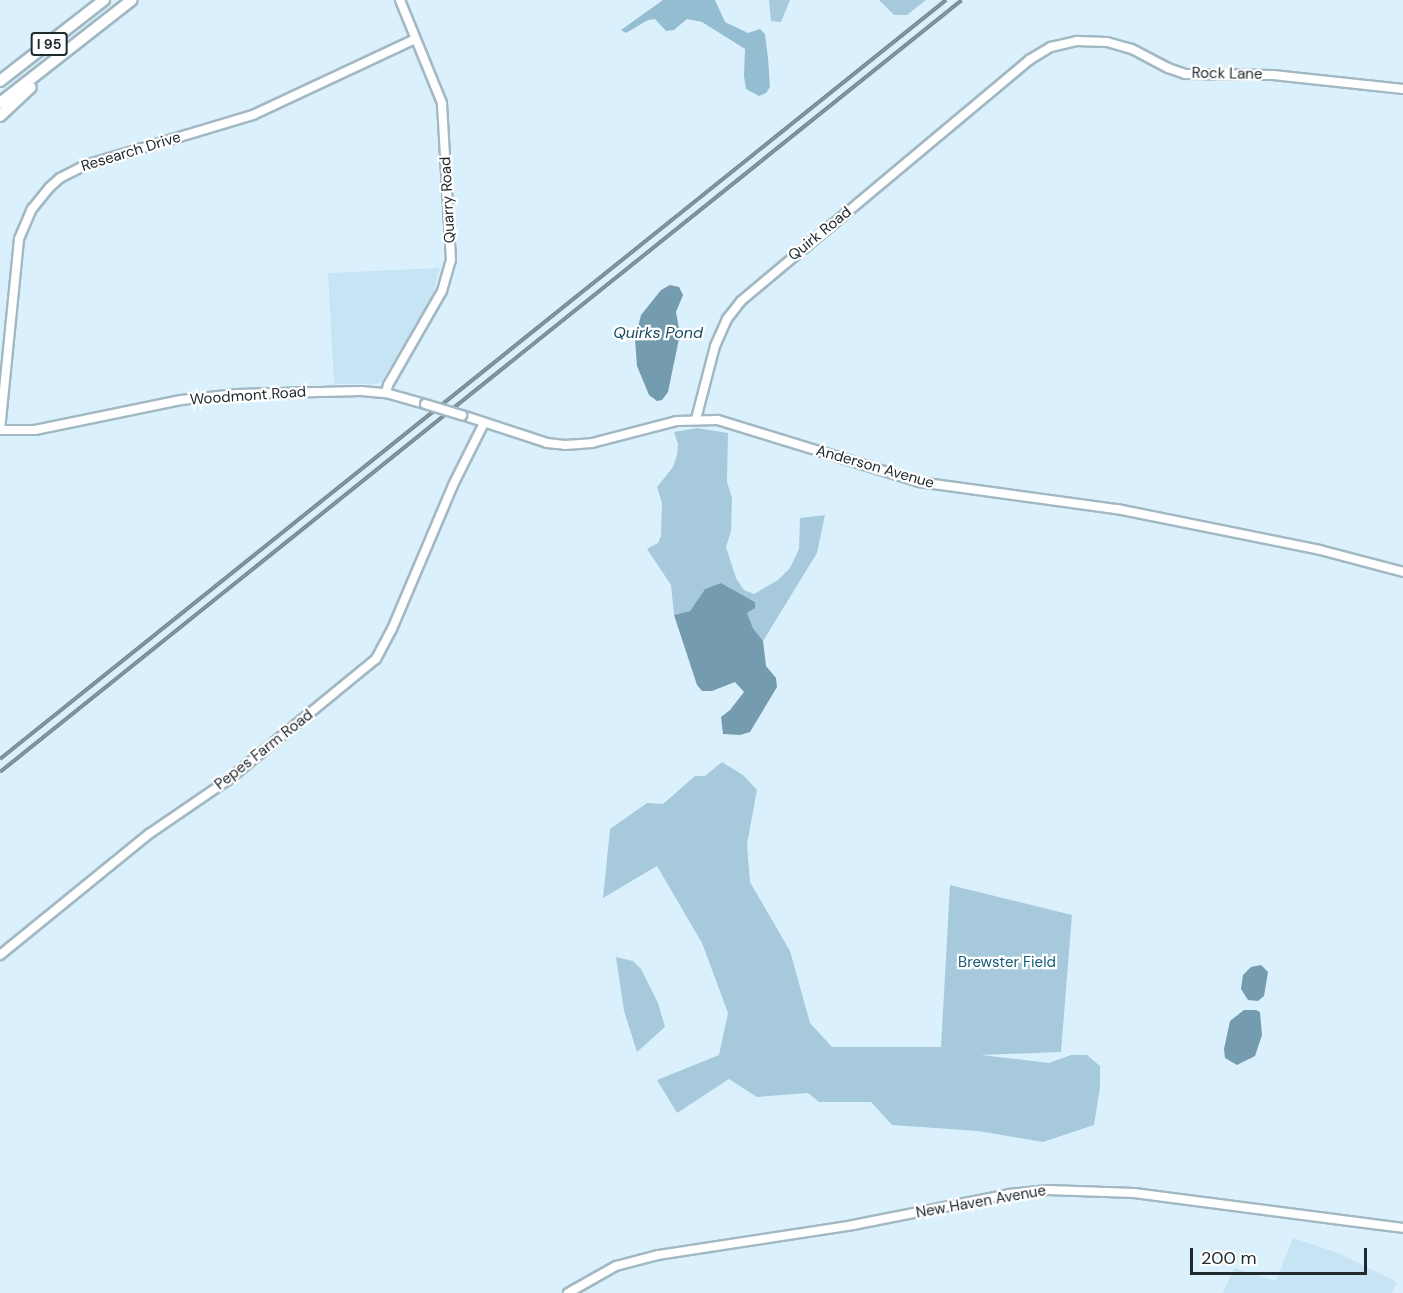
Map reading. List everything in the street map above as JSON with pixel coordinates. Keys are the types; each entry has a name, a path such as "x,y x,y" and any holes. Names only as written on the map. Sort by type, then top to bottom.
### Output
{"highway":[{"name":"I 95","path":"0,103 132,0"},
{"name":"I 95","path":"0,81 101,3"},
{"path":"0,72 101,3"},
{"path":"0,116 76,45"}],"street":[{"name":"Quarry Road","path":"386,393 388,385 442,291 451,260 442,103 400,0"},
{"name":"Research Drive","path":"0,430 19,239 32,209 50,187 72,171 86,165 253,115 415,39"},
{"name":"Rock Lane","path":"998,86 1029,60 1051,47 1091,41 1119,44 1168,69 1190,74 1273,75 1403,89"},
{"name":"Quirk Road","path":"696,418 715,346 728,319 741,302 998,86"},
{"name":"Woodmont Road","path":"0,430 35,430 190,399 237,394 338,391 386,393 425,404"},
{"name":"Anderson Avenue","path":"425,404 547,443 565,445 592,443 668,422 696,418 741,426 937,486 1117,509 1320,550 1403,572"},
{"name":"Pepes Farm Road","path":"0,955 149,834 228,780 376,658 392,629 453,485 484,423"},
{"name":"New Haven Avenue","path":"568,1293 616,1266 658,1255 823,1230 1048,1190 1092,1189 1134,1193 1403,1228"}],"shaded area":[{"path":"663,0 715,0 725,22 748,33 760,29 765,34 768,58 770,87 766,93 759,96 746,89 745,49 702,22 687,19 674,30 666,31 655,19 648,20 626,33 621,30"},
{"path":"440,268 432,296 381,382 334,384 328,273"},
{"path":"1293,1238 1338,1253 1397,1282 1392,1293 1223,1293 1234,1268 1276,1281"}],"green space":[{"path":"769,0 790,0 781,22 771,21"},
{"path":"879,0 926,0 907,15 894,15"},
{"path":"697,428 728,433 727,482 732,498 731,531 726,547 736,578 744,590 754,594 778,580 790,568 799,549 800,518 825,515 817,553 763,641 753,628 747,613 755,602 721,583 705,589 690,611 674,615 671,585 647,549 658,543 661,536 662,503 657,487 673,467 677,455 678,444 674,432"},
{"name":"Brewster Field","path":"722,762 743,775 757,790 747,844 750,882 790,951 810,1023 832,1047 941,1047 950,885 1072,915 1061,1052 981,1055 1049,1063 1071,1055 1087,1055 1100,1066 1100,1087 1094,1125 1043,1142 978,1131 892,1125 871,1102 819,1102 808,1093 757,1097 729,1079 677,1113 657,1080 719,1055 728,1013 702,943 657,866 603,898 610,829 647,803 663,804 695,776 705,776"},
{"path":"616,957 633,961 641,969 658,1003 665,1027 637,1052 624,1011"}],"water":[{"name":"Quirks Pond","path":"670,285 679,287 683,295 676,312 680,334 668,392 662,400 657,401 649,395 637,366 635,339 641,315 661,290"},
{"path":"721,583 755,602 755,608 747,613 753,628 763,641 766,666 776,678 777,687 750,732 740,735 723,734 721,717 730,710 744,692 735,682 712,691 702,691 697,685 674,615 690,611 705,589"},
{"path":"1261,965 1268,972 1264,996 1258,1001 1248,1000 1241,989 1243,975 1251,967"},
{"path":"1244,1010 1260,1012 1262,1035 1255,1056 1237,1065 1225,1058 1224,1049 1230,1021"}],"railway":[{"path":"0,759 946,0"},
{"path":"0,772 962,0"}]}
